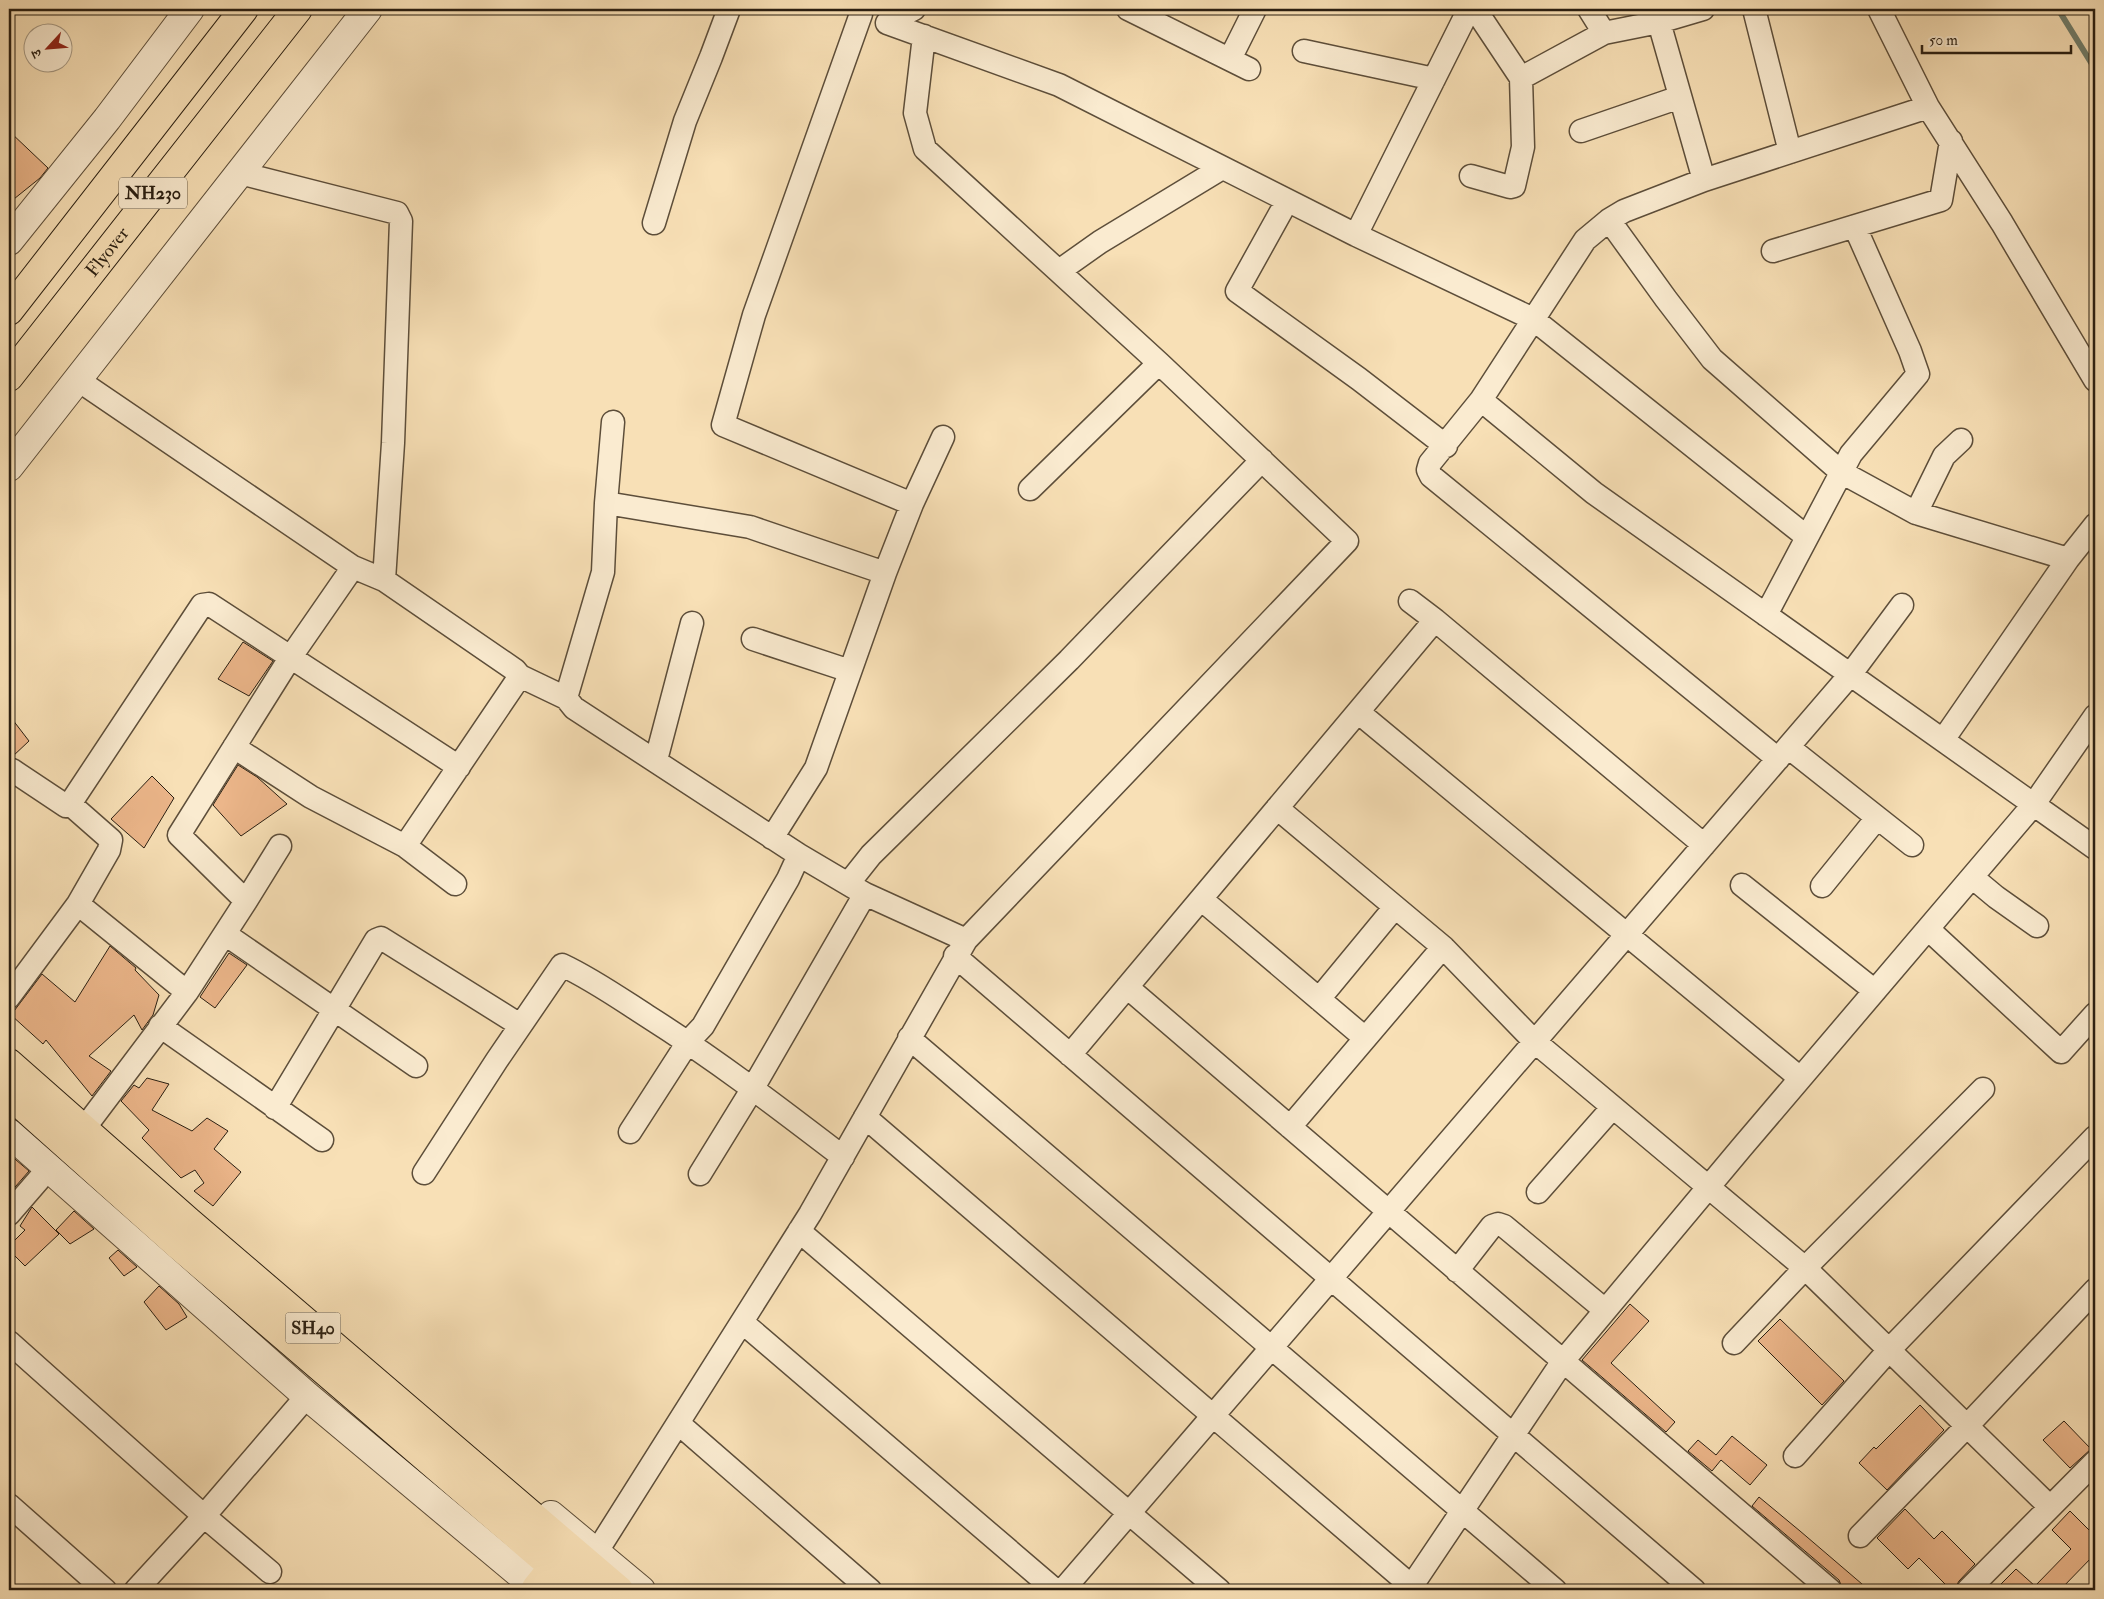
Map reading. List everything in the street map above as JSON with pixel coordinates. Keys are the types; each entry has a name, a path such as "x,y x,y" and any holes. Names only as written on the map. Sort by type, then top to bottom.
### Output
{"main road":[{"name":"NH230","path":"9,311 244,9"},
{"name":"Flyover","path":"9,377 298,9"},
{"name":"SH40","path":"9,1063 188,1221 593,1558 619,1590"},
{"name":"SH40","path":"9,1094 178,1246 580,1590"},
{"path":"537,1589 554,1567"}],"street":[{"path":"9,241 107,118 190,9"},
{"path":"9,467 368,9"},
{"path":"654,223 685,121 729,9"},
{"path":"887,23 914,9"},
{"path":"1128,9 1240,64 1255,9"},
{"path":"1588,9 1604,33"},
{"path":"1521,78 1604,33 1659,22 1703,9"},
{"path":"1754,9 1790,152"},
{"path":"1879,9 1928,107 2002,224 2095,380"},
{"path":"1356,235 1467,11 1521,78 1523,147 1514,186 1510,187 1471,176"},
{"path":"912,504 723,426 754,315 854,12 1059,85 1287,201 1533,320 1807,537"},
{"path":"1659,22 1704,180"},
{"path":"593,1558 800,1231 961,948 1347,541 1059,271 924,149 915,113 924,36"},
{"path":"1304,51 1434,79"},
{"path":"1581,131 1680,98"},
{"path":"1912,845 1877,818 1783,753 1431,476 1428,470 1430,463 1446,446 1481,400 1586,240 1609,220 1624,211 1704,180 1928,107"},
{"path":"1772,251 1940,200 1951,141"},
{"path":"1059,271 1100,242 1222,168"},
{"path":"240,173 397,213 401,221 393,443 384,580"},
{"path":"1287,201 1236,291 1359,379 1446,446"},
{"path":"1609,220 1712,359 1841,472 1916,513 2068,559"},
{"path":"1766,615 1851,454 1918,374 1910,351 1855,227"},
{"path":"1030,489 1158,363"},
{"path":"78,380 353,567 384,580 515,670 520,676 566,698 574,708 799,855 961,948 1070,1055 1694,1590"},
{"path":"1481,400 1594,493 2095,848"},
{"path":"566,698 603,572 606,503 613,422"},
{"path":"772,838 816,768 885,573 912,504 943,437"},
{"path":"1916,513 1944,456 1960,440"},
{"path":"700,1174 753,1088 856,889 872,854 1068,660 1262,460"},
{"path":"606,503 750,527 885,573"},
{"path":"1942,740 2068,559 2095,525"},
{"path":"246,901 179,835 290,658 353,567"},
{"path":"1410,600 1704,845"},
{"path":"12,770 66,806 70,804 202,605 209,604 459,767"},
{"path":"1063,1590 1850,675 1902,606"},
{"path":"1070,1055 1435,620"},
{"path":"656,760 692,622"},
{"path":"753,639 850,671"},
{"path":"405,846 520,676"},
{"path":"1358,712 1800,1078"},
{"path":"865,1117 1412,1589 1563,1361 1800,1078 2034,804 2095,716"},
{"path":"234,747 311,797 405,846 455,884"},
{"path":"9,998 78,904 109,850 111,840 70,804"},
{"path":"1277,808 1443,947 1534,1041 1805,1268 2050,1507"},
{"path":"1822,886 1877,818"},
{"path":"89,1122 187,992 280,846"},
{"path":"630,1132 688,1042 703,1026 788,879 799,855"},
{"path":"1972,877 1996,898 2036,926"},
{"path":"1742,885 1875,991"},
{"path":"1201,899 1365,1038"},
{"path":"78,904 187,992"},
{"path":"1319,999 1395,907"},
{"path":"1928,929 2061,1052 2095,1014"},
{"path":"224,934 416,1066"},
{"path":"275,1108 333,1008 376,940 381,938 520,1025"},
{"path":"1290,1127 1443,947"},
{"path":"424,1173 520,1025 562,965 586,977 688,1042 843,1156"},
{"path":"1127,987 1830,1590"},
{"path":"160,1026 322,1140"},
{"path":"909,1038 1555,1590"},
{"path":"9,1047 89,1122 503,1476 593,1558 641,1590"},
{"path":"1734,1343 1805,1268 1983,1089"},
{"path":"1538,1192 1613,1107"},
{"path":"9,1133 307,1396 537,1589"},
{"path":"1795,1456 1889,1350 2095,1137"},
{"path":"9,1214 48,1169"},
{"path":"1457,1271 1492,1226 1498,1224 1504,1226 1605,1310"},
{"path":"800,1231 1219,1590"},
{"path":"1860,1536 1968,1426 2095,1290"},
{"path":"742,1322 1055,1590"},
{"path":"9,1342 204,1516 270,1572"},
{"path":"136,1590 204,1516 307,1396"},
{"path":"678,1423 870,1590"},
{"path":"1968,1590 2095,1462"},
{"path":"9,1505 105,1590"}],"building":[{"path":"9,131 48,168 40,178 9,203"},
{"path":"243,642 273,661 249,696 218,679"},
{"path":"9,715 29,741 9,758"},
{"path":"238,765 257,777 287,804 241,836 213,805"},
{"path":"152,776 174,798 144,848 111,819"},
{"path":"110,946 136,968 135,970 159,995 153,1015 142,1030 134,1015 89,1056 111,1071 92,1096 46,1040 43,1044 11,1015 42,974 75,1002"},
{"path":"229,953 247,965 215,1008 200,997"},
{"path":"147,1078 169,1084 152,1110 192,1131 207,1118 228,1131 214,1149 241,1172 213,1206 194,1191 204,1183 195,1170 181,1178 142,1138 149,1130 121,1101 134,1085 139,1088"},
{"path":"9,1154 29,1171 9,1194"},
{"path":"32,1207 59,1234 25,1266 9,1250 9,1246 25,1230 20,1226"},
{"path":"74,1211 94,1229 70,1244 56,1230"},
{"path":"118,1250 137,1267 124,1276 109,1258"},
{"path":"159,1286 179,1304 187,1317 166,1330 144,1302"},
{"path":"1630,1304 1649,1321 1611,1363 1675,1422 1666,1432 1582,1360"},
{"path":"1780,1319 1844,1381 1822,1405 1758,1341"},
{"path":"1920,1405 1944,1430 1887,1490 1859,1463 1874,1447 1876,1449"},
{"path":"2064,1421 2091,1449 2070,1468 2043,1440"},
{"path":"1732,1436 1767,1465 1750,1485 1721,1460 1712,1471 1688,1451 1698,1440 1716,1455"},
{"path":"1759,1497 1869,1590 1843,1590 1839,1580 1752,1506"},
{"path":"1905,1509 1934,1539 1942,1531 1975,1564 1959,1581 1954,1590 1951,1590 1919,1558 1908,1569 1877,1538"},
{"path":"2070,1511 2095,1536 2095,1554 2060,1590 1995,1590 2016,1569 2035,1586 2071,1549 2052,1530"}],"waterway":[{"path":"2058,9 2095,69"}]}
